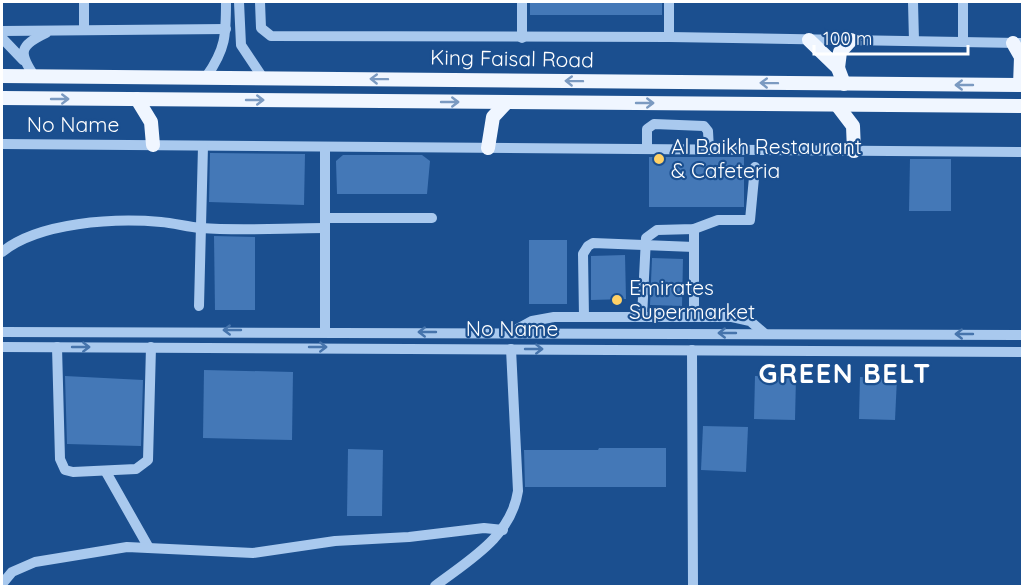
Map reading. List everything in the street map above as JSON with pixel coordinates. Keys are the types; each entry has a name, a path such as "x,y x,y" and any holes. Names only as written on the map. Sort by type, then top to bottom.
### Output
{"main road":[{"path":"808,40 838,68 844,84"},
{"path":"838,68 840,52 851,40"},
{"path":"1018,43 1022,62 1022,84"},
{"name":"King Faisal Road","path":"2,76 1022,84"},
{"name":"King Faisal Road","path":"2,98 1023,106"},
{"path":"137,99 152,122 153,146"},
{"path":"488,148 493,117 507,102"},
{"path":"837,105 853,126 854,151"}],"street":[{"path":"84,2 84,30"},
{"path":"206,77 221,54 226,29 226,2"},
{"path":"239,2 241,45 263,78"},
{"path":"260,2 261,28 271,36 669,37 1018,43"},
{"path":"522,2 522,38"},
{"path":"669,2 669,37"},
{"path":"914,2 914,41"},
{"path":"963,2 963,42"},
{"path":"2,31 226,29"},
{"path":"23,60 23,51 28,43 47,32"},
{"path":"2,38 23,60 34,77"},
{"path":"647,149 647,129 654,124 704,126 708,131 710,150"},
{"name":"No Name","path":"2,144 1023,152"},
{"path":"199,306 203,146"},
{"path":"325,147 325,332"},
{"path":"642,317 645,245 651,233 657,230 694,229 718,220 751,219 755,166"},
{"path":"2,252 13,243 41,233 100,222 161,222 201,228 432,218"},
{"path":"694,229 694,317"},
{"path":"584,317 583,254 586,248 593,243 694,247"},
{"path":"512,332 543,318 694,317 744,318 764,333"},
{"name":"No Name","path":"2,332 1023,335"},
{"name":"No Name","path":"2,347 1023,352"},
{"path":"57,347 60,463 69,472 136,469 148,460 151,347"},
{"path":"435,586 492,542 503,530 515,507 518,491 511,348"},
{"path":"692,350 693,586"},
{"path":"106,472 149,548"},
{"path":"2,584 12,572 35,562 127,547 253,553 335,541 409,537 484,528 503,530"}],"building":[{"path":"530,2 662,2 662,15 530,15"},
{"path":"210,153 305,154 304,205 209,202"},
{"path":"343,155 422,155 430,161 427,194 337,194 336,161"},
{"path":"649,157 744,157 744,207 649,207"},
{"path":"910,159 951,159 951,211 909,211"},
{"path":"214,236 255,237 255,310 215,310"},
{"path":"529,240 567,240 567,304 529,304"},
{"path":"625,255 626,299 591,300 591,256"},
{"path":"652,258 683,259 682,306 650,305"},
{"path":"204,370 293,372 292,440 203,438"},
{"path":"65,376 143,380 141,446 67,444"},
{"path":"755,376 796,377 795,420 754,419"},
{"path":"860,377 897,378 895,420 859,419"},
{"path":"703,426 748,427 746,472 701,470"},
{"path":"599,448 666,448 666,487 525,487 524,450 598,450"},
{"path":"348,449 383,450 382,516 347,516"}],"place":[{"name":"Al Baikh Restaurant & Cafeteria","path":"659,159"},
{"name":"Emirates Supermarket","path":"617,300"}],"district":[{"name":"GREEN BELT","path":"845,374"}]}
